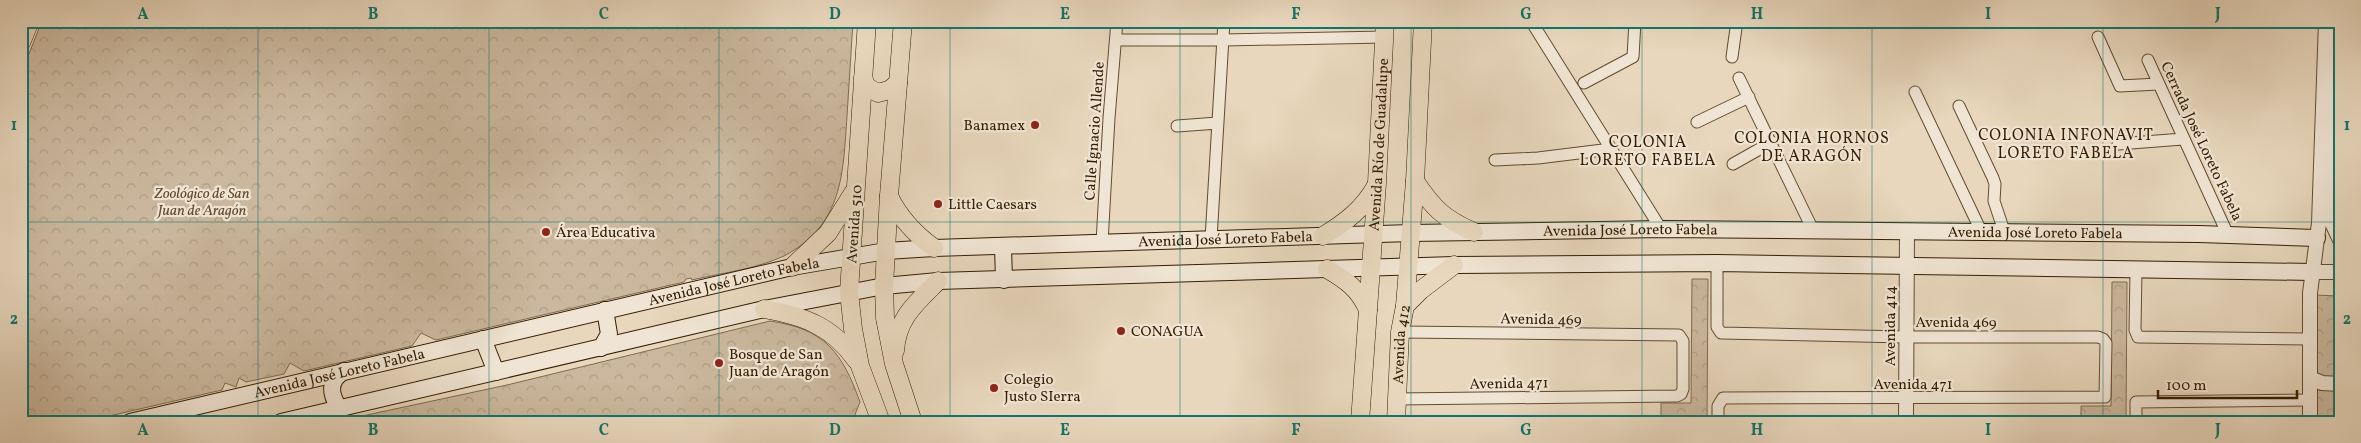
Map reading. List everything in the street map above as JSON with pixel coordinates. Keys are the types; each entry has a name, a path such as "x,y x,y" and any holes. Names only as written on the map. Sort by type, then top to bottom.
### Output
{"main road":[{"path":"21,43 30,21"},
{"name":"Avenida 510","path":"867,21 849,292 860,366 881,422"},
{"path":"903,21 884,286 885,318 894,364 913,422"},
{"path":"1408,267 1416,181 1423,21"},
{"name":"Avenida Río de Guadalupe","path":"1371,268 1385,29"},
{"path":"863,78 867,87 878,94 898,84"},
{"path":"1416,181 1428,201 1441,214 1456,224 1474,232"},
{"path":"1323,236 1343,224 1356,212 1367,201 1377,183"},
{"path":"792,267 828,233 856,189"},
{"path":"889,196 896,211 922,239 934,248"},
{"name":"Avenida José Loreto Fabela","path":"130,422 792,267 886,250 1373,234 1661,229 2004,231 2317,238"},
{"path":"1003,247 1004,280"},
{"path":"281,422 764,309 884,286 938,281 1454,265 1717,263 2312,272"},
{"path":"1405,306 1421,290 1454,265"},
{"name":"Avenida 412","path":"1396,422 1400,332 1405,306 1408,267"},
{"path":"1360,422 1371,268"},
{"path":"1327,269 1354,287 1363,298 1368,310"},
{"path":"894,364 896,335 906,315 938,281"},
{"path":"622,342 617,319 619,311 625,306"},
{"path":"764,309 788,313 821,326 844,343 860,366"},
{"path":"602,348 609,334 605,310"},
{"path":"483,339 496,372"},
{"path":"339,408 333,398 332,382 336,376 344,372"},
{"path":"318,377 322,396 319,413"}],"street":[{"name":"Calle Ignacio Allende","path":"1102,243 1117,21"},
{"path":"1211,239 1224,21"},
{"path":"1531,21 1661,229"},
{"path":"1584,83 1633,57 1635,21"},
{"path":"1732,57 1737,21"},
{"path":"2326,21 2333,77"},
{"path":"2310,422 2312,272 2327,164 2336,21"},
{"path":"1116,40 1223,40 1385,29"},
{"path":"2098,37 2119,85 2124,87 2158,84"},
{"name":"Cerrada José Loreto Fabela","path":"2148,60 2228,235"},
{"path":"1739,78 1772,142 1813,230"},
{"path":"1915,92 1981,231"},
{"path":"1697,122 1749,97"},
{"path":"1959,106 1992,178 1994,201 2004,231"},
{"path":"1177,126 1218,123"},
{"path":"2328,126 2337,144 2327,164 2332,224 2339,238"},
{"path":"2118,144 2183,139"},
{"path":"1733,164 1772,142"},
{"path":"1495,160 1538,158 1611,149"},
{"name":"Avenida 414","path":"1906,422 1907,231"},
{"name":"Avenida José Loreto Fabela","path":"2317,238 2339,238"},
{"name":"Avenida 469","path":"1717,263 1719,332 1906,337 2098,337 2104,339 2106,344 2105,397"},
{"path":"2136,270 2134,330 2136,336 2141,338 2310,339"},
{"path":"2312,272 2340,272"},
{"name":"Avenida 469","path":"1400,332 1681,336 1683,389 1681,394"},
{"path":"2310,378 2322,384 2340,384"},
{"name":"Avenida 471","path":"1397,399 1677,396 1681,394"},
{"name":"Avenida 471","path":"1718,422 1718,406 1721,400 2105,397"},
{"path":"2136,422 2136,402 2310,400"}],"green space":[{"name":"Zoológico de San Juan de Aragón","path":"42,21 853,21 846,137 841,178 829,213 818,229 803,243 784,256 762,264 692,280 691,278 686,279 684,282 436,340 421,333 412,346 304,371 290,363 284,374 246,382 239,378 236,387 225,383 222,390 83,422 21,422 21,74"},
{"path":"1692,279 1708,279 1707,422 1661,422 1661,403 1691,403"},
{"path":"2112,282 2127,282 2126,422 2081,422 2081,406 2111,406"},
{"path":"2314,295 2340,296 2340,422 2313,422"},
{"name":"Bosque de San Juan de Aragón","path":"770,321 805,330 829,346 838,357 846,369 860,402 852,422 334,422 507,385"}],"place":[{"name":"Banamex","path":"1035,125"},
{"name":"Little Caesars","path":"938,204"},
{"name":"Área Educativa","path":"546,232"},
{"name":"CONAGUA","path":"1121,331"},
{"name":"Bosque de San Juan de Aragón","path":"719,363"},
{"name":"Colegio Justo SIerra","path":"994,388"}],"district":[{"name":"COLONIA INFONAVIT LORETO FABELA","path":"2066,143"},
{"name":"COLONIA HORNOS DE ARAGÓN","path":"1812,146"},
{"name":"COLONIA LORETO FABELA","path":"1648,150"}]}
